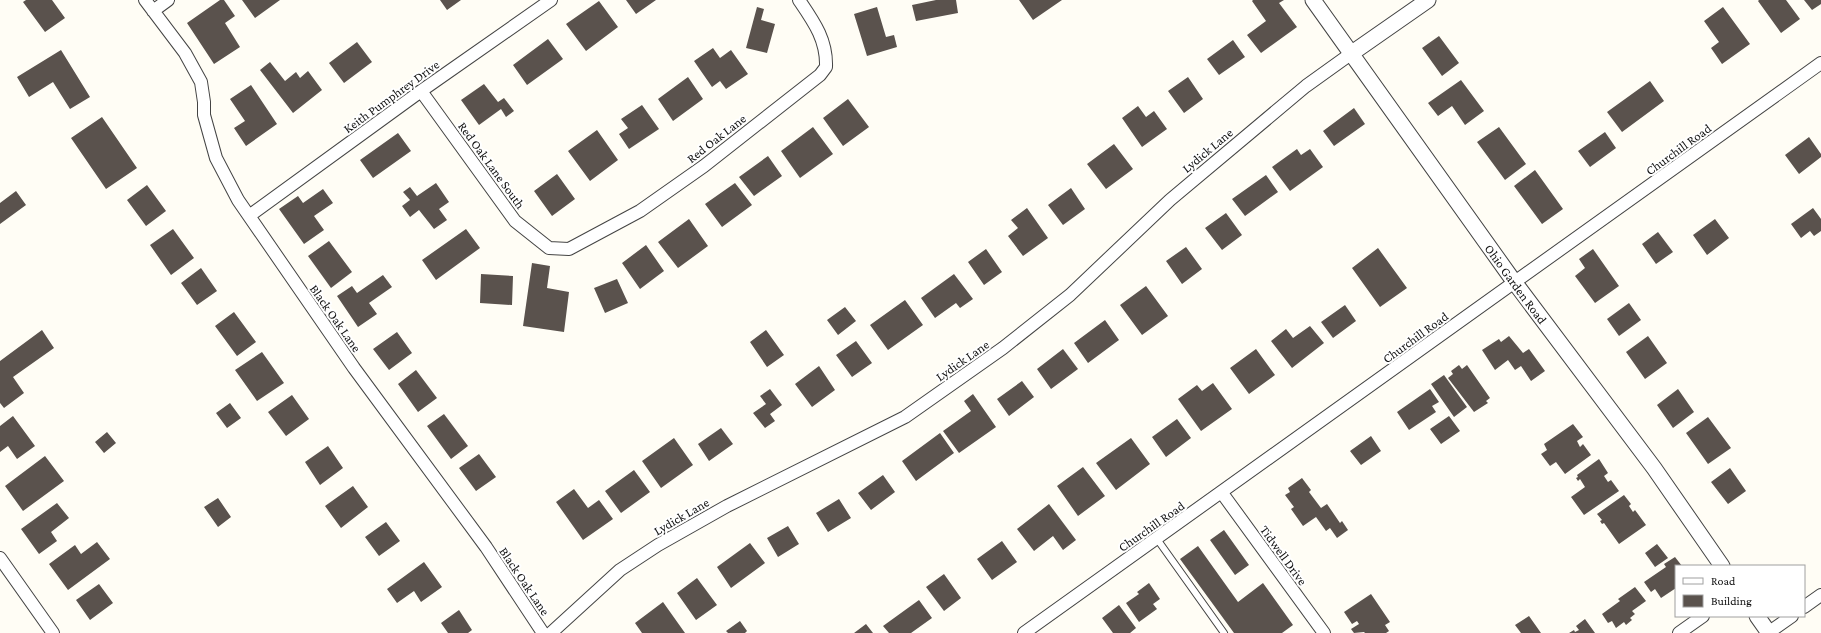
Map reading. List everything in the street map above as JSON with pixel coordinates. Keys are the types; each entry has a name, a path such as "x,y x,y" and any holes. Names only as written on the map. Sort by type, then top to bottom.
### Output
{"street":[{"name":"Black Oak Lane","path":"145,0 185,53 201,82 204,115 216,158 238,200 354,368 486,547 543,633"},
{"path":"153,11 168,0"},
{"name":"Keith Pumphrey Drive","path":"249,216 421,91 551,0"},
{"name":"Red Oak Lane","path":"549,248 569,249 640,211 704,166 820,75 826,67 824,41 816,25 799,0"},
{"name":"Ohio Garden Road","path":"1313,0 1515,283 1654,468 1721,565"},
{"path":"1352,53 1428,0"},
{"name":"Lydick Lane","path":"551,633 620,570 658,545 727,506 905,417 1003,348 1070,295 1170,200 1306,86 1352,53"},
{"name":"Churchill Road","path":"1024,633 1222,493 1821,63"},
{"name":"Red Oak Lane South","path":"421,91 515,221 549,248"},
{"name":"Tidwell Drive","path":"1222,493 1323,633"},
{"path":"0,558 53,633"},
{"path":"1805,606 1821,595"},
{"path":"1679,633 1702,617"},
{"path":"1758,617 1768,633 1791,617"}],"lane":[{"path":"1157,539 1224,633"}],"building":[{"path":"26,0 52,0 65,18 45,32 23,2"},
{"path":"220,0 224,0 235,16 225,23 240,47 214,64 187,23"},
{"path":"242,0 280,0 255,18"},
{"path":"440,0 461,0 447,10"},
{"path":"626,0 656,0 636,14"},
{"path":"936,0 956,0 958,13 916,21 912,5"},
{"path":"1019,0 1062,0 1033,20"},
{"path":"1284,0 1279,3 1297,27 1261,53 1247,35 1266,21 1252,1"},
{"path":"1786,0 1800,19 1781,33 1758,1"},
{"path":"1804,0 1821,0 1821,4 1812,10"},
{"path":"599,1 618,27 586,51 566,24"},
{"path":"757,7 764,9 761,20 775,24 767,53 746,48"},
{"path":"877,7 886,37 894,35 897,47 867,56 854,14"},
{"path":"1723,7 1750,44 1722,64 1711,48 1719,42 1704,21"},
{"path":"1439,36 1459,63 1442,76 1422,48"},
{"path":"548,39 563,59 527,85 513,65"},
{"path":"1233,40 1245,57 1219,75 1207,59"},
{"path":"357,42 372,62 344,83 329,63"},
{"path":"713,48 720,58 731,50 748,74 726,89 720,81 712,87 694,61"},
{"path":"61,50 90,97 70,109 53,82 29,97 17,77"},
{"path":"270,62 285,81 296,72 300,78 308,71 322,90 293,113 260,70"},
{"path":"688,77 703,99 673,121 658,99"},
{"path":"1188,77 1203,99 1184,113 1168,91"},
{"path":"1461,80 1484,111 1465,125 1452,106 1438,116 1428,103"},
{"path":"1650,81 1664,101 1622,132 1607,112"},
{"path":"484,84 498,102 504,98 514,111 506,117 501,109 479,125 461,100"},
{"path":"251,85 277,124 246,146 234,128 245,121 230,99"},
{"path":"848,99 869,127 843,146 823,118"},
{"path":"642,105 659,129 629,149 619,134 628,128 621,119"},
{"path":"1138,106 1146,117 1154,111 1167,129 1142,147 1122,118"},
{"path":"1354,108 1365,124 1334,146 1323,131"},
{"path":"102,117 137,168 106,189 71,138"},
{"path":"813,127 833,154 800,178 781,151"},
{"path":"1499,127 1526,164 1505,180 1477,142"},
{"path":"597,130 618,160 590,181 568,151"},
{"path":"1605,132 1616,148 1590,167 1578,151"},
{"path":"398,133 411,151 373,178 360,160"},
{"path":"1809,137 1821,154 1821,157 1799,174 1785,155"},
{"path":"1114,144 1133,169 1106,189 1087,164"},
{"path":"1297,149 1301,155 1310,149 1323,167 1290,191 1272,167"},
{"path":"768,156 782,176 754,196 739,177"},
{"path":"1535,170 1563,209 1542,224 1514,186"},
{"path":"557,174 575,199 552,216 534,191"},
{"path":"1266,175 1278,192 1245,216 1232,199"},
{"path":"436,183 449,202 439,209 447,220 434,229 419,210 410,217 402,206 410,200 403,192 410,187 417,196"},
{"path":"735,183 752,205 722,227 705,204"},
{"path":"147,185 166,211 146,226 127,200"},
{"path":"1071,188 1085,209 1063,225 1048,205"},
{"path":"323,189 333,203 314,216 324,230 304,244 279,209 298,196 303,203"},
{"path":"16,191 26,205 0,224 0,203"},
{"path":"1027,208 1048,238 1023,256 1008,236 1018,228 1011,220"},
{"path":"1813,208 1821,219 1821,231 1814,236 1810,231 1801,238 1791,224"},
{"path":"1226,213 1242,235 1222,250 1205,228"},
{"path":"689,219 708,246 678,268 658,242"},
{"path":"1715,219 1729,238 1707,255 1693,235"},
{"path":"173,229 194,258 171,275 150,245"},
{"path":"466,229 480,248 436,280 422,260"},
{"path":"1658,232 1673,252 1656,264 1642,244"},
{"path":"329,241 352,272 331,288 308,256"},
{"path":"646,245 664,271 640,289 622,263"},
{"path":"1186,247 1202,269 1182,284 1166,261"},
{"path":"1378,248 1407,288 1380,307 1352,268"},
{"path":"986,249 1002,272 984,285 968,262"},
{"path":"1593,249 1619,286 1595,303 1575,276 1585,268 1579,259"},
{"path":"532,263 550,266 547,288 569,292 564,332 523,326"},
{"path":"201,268 217,291 197,305 181,283"},
{"path":"481,274 513,276 512,305 480,303"},
{"path":"954,274 973,299 960,308 956,303 935,318 921,298"},
{"path":"383,275 392,287 369,303 377,314 358,327 337,296 352,286 357,293"},
{"path":"617,279 628,303 605,313 594,288"},
{"path":"1146,286 1168,316 1142,335 1120,305"},
{"path":"905,300 923,325 888,350 870,325"},
{"path":"1629,303 1641,320 1619,336 1607,319"},
{"path":"1345,305 1356,321 1333,338 1321,322"},
{"path":"845,307 856,321 838,335 827,320"},
{"path":"234,312 256,342 237,356 215,326"},
{"path":"1105,320 1119,340 1088,363 1074,343"},
{"path":"1310,326 1324,343 1292,368 1271,341 1286,329 1293,338"},
{"path":"42,330 54,348 13,377 24,393 4,408 0,403 0,361"},
{"path":"766,330 784,355 767,367 750,342"},
{"path":"397,332 412,353 389,370 373,349"},
{"path":"1509,336 1523,353 1529,349 1545,371 1531,381 1521,366 1515,370 1508,360 1495,370 1482,350 1499,339 1501,342"},
{"path":"1648,336 1667,363 1645,379 1626,352"},
{"path":"856,341 872,363 852,377 836,355"},
{"path":"1063,349 1078,369 1051,389 1037,369"},
{"path":"1256,349 1275,375 1249,394 1230,368"},
{"path":"262,352 284,383 257,401 235,370"},
{"path":"1459,365 1462,369 1467,365 1490,398 1486,401 1488,403 1474,412 1448,378 1453,374 1451,371"},
{"path":"819,366 835,390 812,407 795,384"},
{"path":"416,370 437,398 418,412 398,384"},
{"path":"1444,375 1467,407 1454,417 1431,384"},
{"path":"1022,381 1034,397 1009,416 997,399"},
{"path":"1213,383 1232,409 1201,431 1178,399 1197,385 1202,391"},
{"path":"770,389 782,405 770,414 775,421 765,428 753,413 766,404 760,396"},
{"path":"1430,389 1439,402 1432,406 1436,412 1409,430 1397,412"},
{"path":"1678,389 1694,412 1673,428 1657,405"},
{"path":"973,394 996,427 959,453 943,431 971,411 964,401"},
{"path":"292,395 309,419 286,436 268,412"},
{"path":"230,403 241,418 227,428 216,413"},
{"path":"444,414 468,446 451,459 427,426"},
{"path":"13,416 35,446 17,459 8,446 0,452 0,426"},
{"path":"1449,416 1460,431 1441,444 1430,429"},
{"path":"1708,417 1731,448 1708,464 1686,433"},
{"path":"1177,419 1191,438 1166,457 1152,437"},
{"path":"1573,424 1583,437 1577,441 1580,447 1583,444 1591,455 1565,474 1556,462 1550,466 1541,454 1547,450 1544,444"},
{"path":"721,428 733,444 709,461 698,444"},
{"path":"107,432 116,443 104,453 95,442"},
{"path":"940,433 954,453 916,481 902,461"},
{"path":"1371,436 1381,451 1361,465 1350,451"},
{"path":"674,438 693,465 661,488 642,461"},
{"path":"1131,438 1150,464 1116,490 1096,463"},
{"path":"328,446 343,468 320,485 305,462"},
{"path":"479,454 496,477 476,491 459,468"},
{"path":"45,456 64,481 23,511 5,486"},
{"path":"1599,459 1608,473 1604,476 1608,482 1611,480 1619,491 1584,515 1571,497 1585,487 1580,479 1578,481 1576,478 1578,477 1577,475"},
{"path":"1083,467 1105,496 1078,516 1057,486"},
{"path":"1730,468 1746,491 1728,504 1711,482"},
{"path":"634,470 650,492 621,513 605,491"},
{"path":"883,475 895,492 871,510 858,493"},
{"path":"1302,478 1311,490 1309,492 1321,508 1327,504 1340,523 1342,521 1348,530 1337,538 1330,528 1326,531 1316,517 1303,526 1291,509 1294,507 1285,495 1290,492 1288,488"},
{"path":"353,486 368,507 341,528 325,506"},
{"path":"574,489 588,508 599,500 613,519 583,540 556,502"},
{"path":"1624,495 1631,504 1629,506 1633,512 1635,510 1646,525 1619,544 1604,523 1602,524 1600,521 1602,520 1597,514"},
{"path":"218,498 231,517 218,527 204,507"},
{"path":"839,499 851,518 828,532 816,513"},
{"path":"57,503 69,518 51,532 57,541 39,554 21,529"},
{"path":"1049,504 1076,540 1063,550 1053,536 1034,551 1017,529"},
{"path":"386,522 400,541 379,556 365,537"},
{"path":"788,526 799,544 778,557 767,538"},
{"path":"1224,530 1249,565 1235,575 1210,540"},
{"path":"1002,541 1017,562 992,580 977,559"},
{"path":"97,542 110,559 68,590 49,564 75,545 81,554"},
{"path":"750,543 765,563 731,588 717,567"},
{"path":"1657,544 1668,558 1655,567 1645,553"},
{"path":"1198,546 1238,602 1263,583 1293,625 1282,633 1234,633 1180,559"},
{"path":"1675,557 1681,565 1675,565 1675,589 1661,598 1655,589 1651,592 1644,582 1666,567 1664,564"},
{"path":"424,562 442,587 421,602 414,591 397,603 387,589"},
{"path":"944,574 961,598 944,611 926,587"},
{"path":"697,578 717,605 696,620 677,593"},
{"path":"1149,583 1160,599 1153,604 1157,609 1139,622 1126,603 1139,594 1137,592"},
{"path":"99,584 113,603 90,620 76,600"},
{"path":"1635,587 1646,601 1632,611 1635,614 1630,618 1632,620 1626,625 1624,622 1616,628 1612,621 1608,623 1602,614 1620,601 1618,599"},
{"path":"1371,594 1390,622 1385,625 1389,631 1386,633 1354,633 1351,629 1359,624 1357,621 1352,624 1344,612"},
{"path":"919,600 932,618 911,633 889,633 883,626"},
{"path":"663,602 685,633 642,633 635,623"},
{"path":"1119,605 1136,628 1130,633 1113,633 1102,618"},
{"path":"459,610 472,630 468,633 448,633 441,623"},
{"path":"1529,616 1541,633 1521,633 1515,625"},
{"path":"1585,619 1595,633 1569,633 1574,630 1575,632 1579,630 1576,626"},
{"path":"740,621 747,631 745,633 728,633 726,631"},
{"path":"866,624 873,633 854,633"}]}
